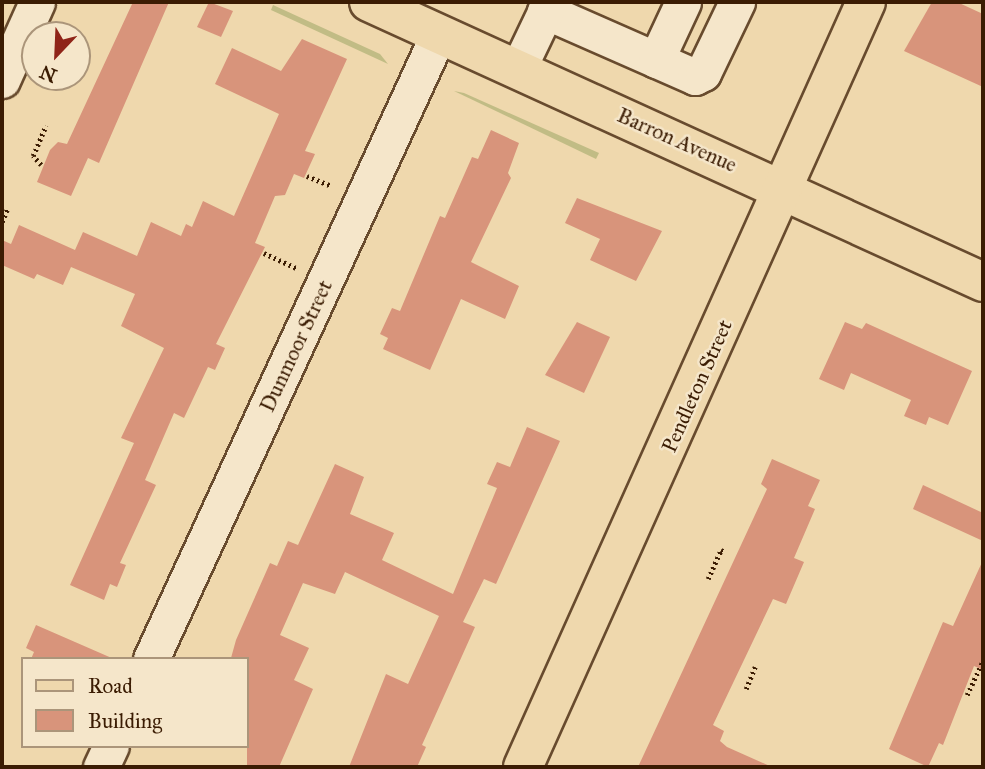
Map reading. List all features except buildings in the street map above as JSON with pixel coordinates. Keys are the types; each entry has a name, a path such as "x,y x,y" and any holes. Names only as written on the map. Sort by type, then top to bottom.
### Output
{"main road":[{"name":"Barron Avenue","path":"369,2 785,189 983,282"},
{"name":"Pendleton Street","path":"523,767 785,189 866,2"}],"street":[{"path":"2,80 37,2"},
{"path":"656,60 683,2"},
{"path":"519,69 547,7 656,60 700,76 737,2"},
{"name":"Dunmoor Street","path":"152,657 439,33"},
{"path":"102,767 110,748"}],"path":[{"path":"41,165 33,156 46,126"},
{"path":"307,176 338,189"},
{"path":"2,222 8,208"},
{"path":"264,253 301,270"},
{"path":"708,579 721,550 724,552"},
{"path":"967,695 983,661"},
{"path":"746,688 755,667"}],"shaded area":[{"path":"273,5 380,54 388,64 271,10"},
{"path":"454,91 464,93 599,153 596,159"}]}
